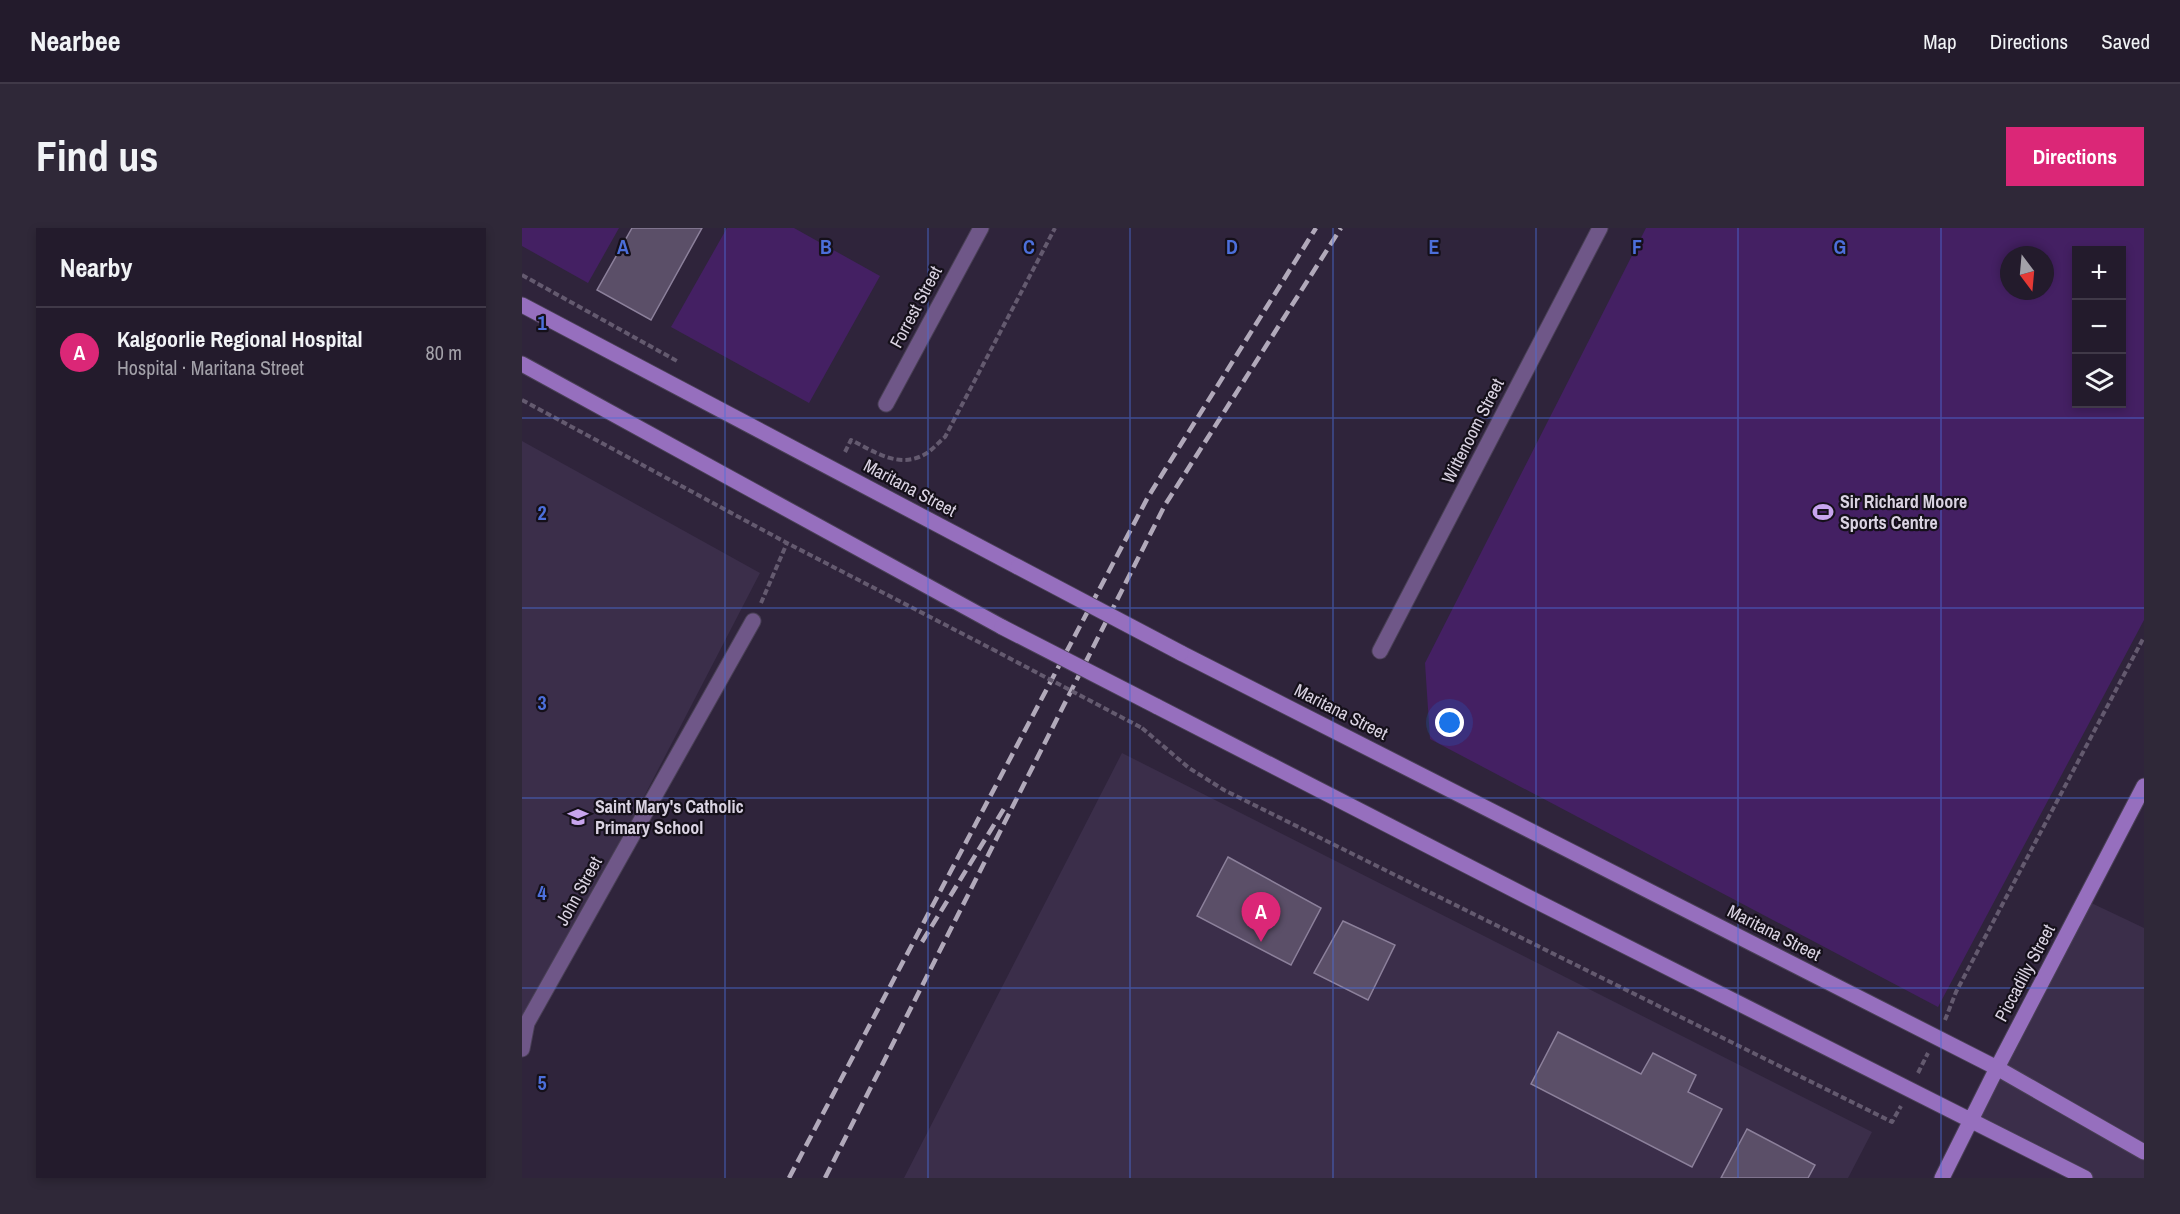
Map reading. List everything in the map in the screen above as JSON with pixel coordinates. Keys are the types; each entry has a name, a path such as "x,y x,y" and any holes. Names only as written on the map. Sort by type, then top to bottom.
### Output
{"main road":[{"name":"Maritana Street","path":"522,305 1181,652 1997,1068 2144,1152"},
{"path":"522,364 1002,627 2085,1178"},
{"name":"Piccadilly Street","path":"1942,1178 2144,786"}],"street":[{"name":"Forrest Street","path":"886,404 981,228"},
{"name":"Wittenoom Street","path":"1380,651 1600,228"},
{"name":"John Street","path":"522,1049 524,1026 753,621"}],"path":[{"path":"844,454 851,440 891,460 906,459 925,454 945,437 1055,228"},
{"path":"522,400 787,543 1142,728 1189,768 1224,790 1892,1122 1936,1037 1956,992 2144,637"},
{"path":"753,621 787,543"}],"shaded area":[{"path":"522,228 619,228 588,283 522,246"},
{"path":"727,228 794,228 880,276 809,403 671,327"},
{"name":"Sir Richard Moore Sports Centre","path":"1646,228 2144,228 2144,620 1938,1007 1430,739 1425,663"},
{"name":"Saint Mary's Catholic Primary School","path":"522,441 760,573 522,1032"},
{"path":"1122,753 1872,1132 1848,1178 904,1178"},
{"path":"2085,900 2144,928 2144,1178 2087,1178 1971,1120"}],"building":[{"path":"632,228 702,228 651,320 597,290"},
{"path":"1228,857 1321,908 1291,965 1197,916"},
{"path":"1343,921 1395,945 1368,1000 1314,973"},
{"path":"1558,1032 1641,1074 1653,1053 1696,1075 1688,1092 1722,1109 1692,1167 1531,1084"},
{"path":"1747,1129 1815,1165 1808,1178 1721,1178"}],"railway":[{"path":"789,1178 1148,497 1316,228"},
{"path":"825,1178 1165,505 1341,228"},
{"path":"922,942 1005,807"}],"place":[{"name":"Sir Richard Moore Sports Centre","path":"1823,512"},
{"name":"Saint Mary's Catholic Primary School","path":"578,817"},
{"name":"Kalgoorlie Regional Hospital","path":"1261,942"}]}
